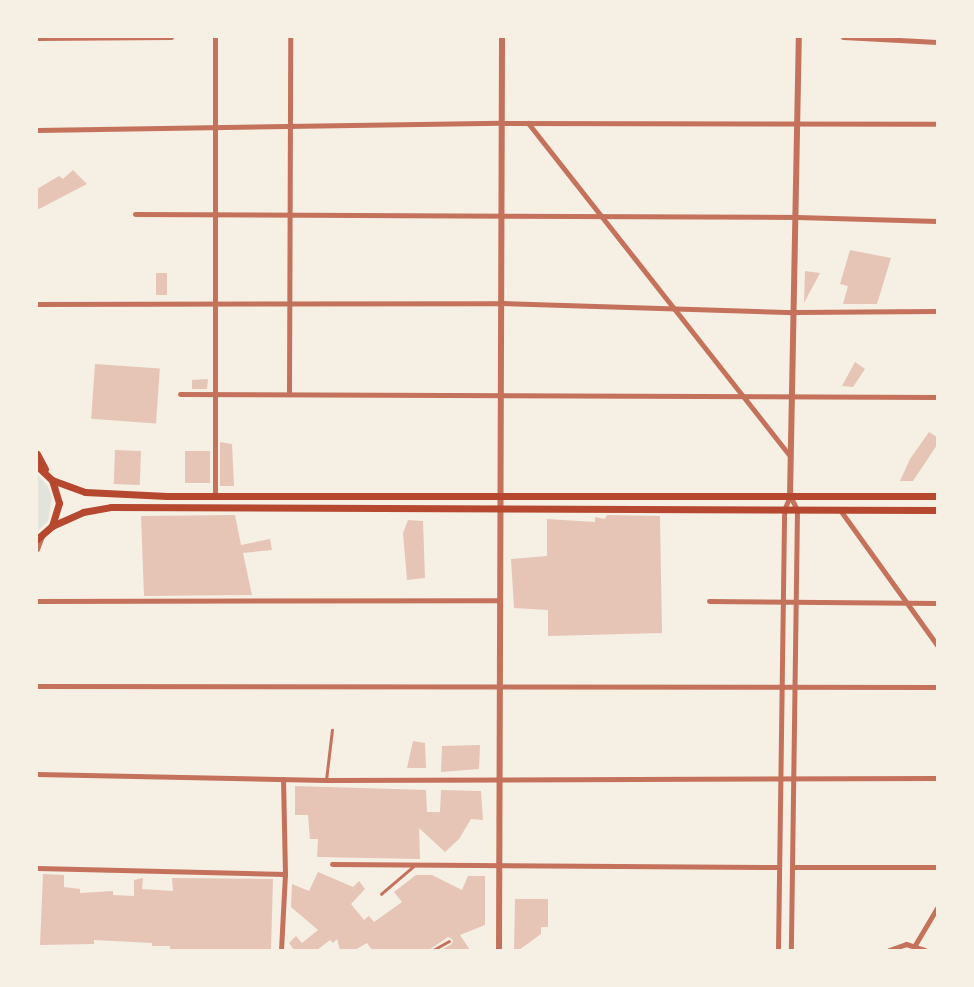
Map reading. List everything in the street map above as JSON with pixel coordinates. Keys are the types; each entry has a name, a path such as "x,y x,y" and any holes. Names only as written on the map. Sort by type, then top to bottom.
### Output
{"main road":[{"path":"37,454 50,476 60,503 52,526"},
{"path":"37,466 50,476 85,492 215,496 937,496"},
{"path":"40,538 52,526 83,512 111,507 937,510"}],"street":[{"path":"37,38 171,37"},
{"path":"215,37 215,496"},
{"path":"289,394 290,37"},
{"path":"499,950 502,37"},
{"path":"778,950 784,510 790,496 799,37"},
{"path":"843,37 937,42"},
{"path":"37,130 501,123 937,124"},
{"path":"528,123 791,457"},
{"path":"135,214 797,217 937,221"},
{"path":"37,304 289,306 501,303 794,312 937,311"},
{"path":"180,394 937,397"},
{"path":"790,496 797,510 791,950"},
{"path":"840,510 937,645"},
{"path":"37,549 40,538"},
{"path":"37,601 500,600"},
{"path":"709,600 763,603 937,603"},
{"path":"37,686 937,687"},
{"path":"37,774 326,780 937,778"},
{"path":"281,950 285,874 283,779"},
{"path":"332,864 779,867"},
{"path":"792,867 937,867"},
{"path":"37,868 285,874"},
{"path":"915,945 937,908"},
{"path":"889,950 906,944 925,950"}],"lane":[{"path":"326,780 332,730"},
{"path":"380,894 415,865"},
{"path":"433,950 449,941"}],"shaded area":[{"path":"37,474 48,487 52,498 48,521 37,532"}],"building":[{"path":"73,170 87,184 37,210 37,189 59,176 63,179"},
{"path":"850,250 891,258 877,304 843,304 848,286 840,284"},
{"path":"805,271 820,273 804,303"},
{"path":"156,273 167,273 167,295 156,295"},
{"path":"855,362 865,369 853,387 842,386"},
{"path":"95,364 160,369 156,423 91,419"},
{"path":"208,379 207,389 192,389 192,380"},
{"path":"929,432 937,437 937,445 913,481 900,481 910,459"},
{"path":"220,442 232,444 234,486 220,486"},
{"path":"115,450 141,451 140,485 114,484"},
{"path":"185,451 210,451 210,483 185,483"},
{"path":"235,515 241,545 270,539 272,550 243,553 252,595 144,596 141,516"},
{"path":"607,515 660,516 662,633 548,636 548,610 514,608 511,559 547,556 547,519 595,522 595,517 605,519"},
{"path":"408,520 423,521 425,578 407,580 403,533"},
{"path":"413,741 425,743 426,768 407,768"},
{"path":"480,745 479,769 441,772 442,746"},
{"path":"295,786 426,790 427,812 440,812 441,790 481,791 483,820 471,819 459,839 445,852 419,828 420,859 317,857 318,839 310,839 308,815 295,815"},
{"path":"318,872 353,887 359,881 365,889 351,904 364,920 369,916 374,922 402,902 394,892 416,875 432,875 462,890 468,876 485,876 485,925 460,935 470,950 441,950 452,944 453,940 448,937 429,950 372,950 367,943 355,950 340,950 337,939 333,943 330,940 317,950 294,950 289,943 296,936 302,943 318,930 291,907 292,884 309,891"},
{"path":"43,874 64,875 64,887 80,889 80,893 113,891 113,895 134,896 134,880 143,878 142,889 173,891 172,878 273,879 271,950 170,950 170,946 152,946 152,943 94,940 94,944 40,945"},
{"path":"515,899 548,899 548,927 541,927 541,934 519,950 514,950"}]}
